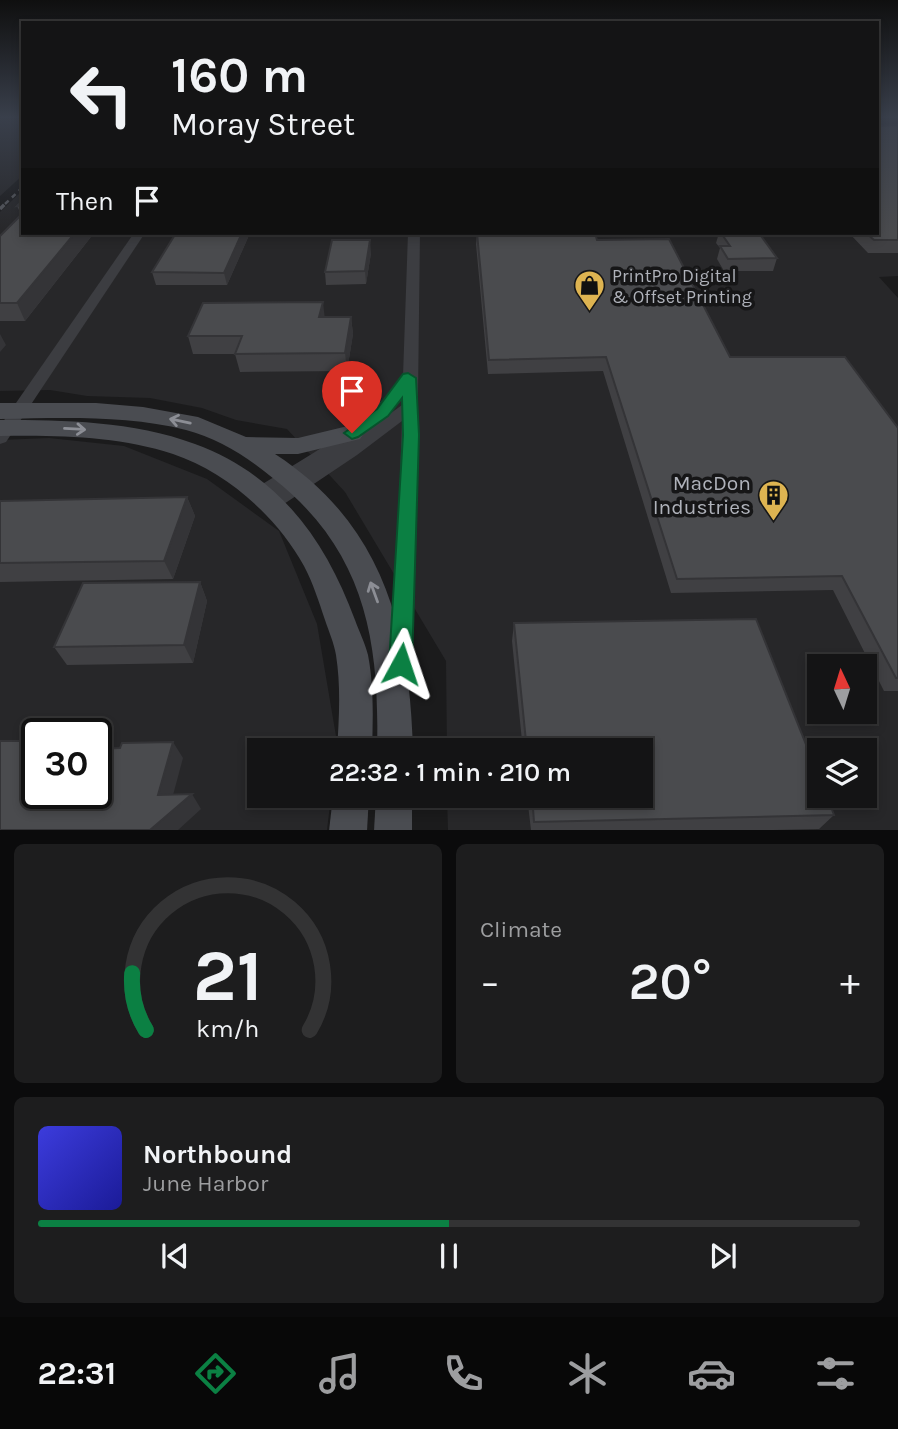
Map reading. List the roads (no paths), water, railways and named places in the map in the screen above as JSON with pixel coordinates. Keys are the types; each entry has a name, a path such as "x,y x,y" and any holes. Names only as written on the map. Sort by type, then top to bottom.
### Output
{"street":[{"path":"5,423 138,235"},
{"path":"396,738 404,622 411,406 408,378 414,235"},
{"path":"295,480 382,412 408,378"},
{"path":"264,500 411,406"},
{"path":"5,423 141,414 193,424 244,445 295,480 325,506 342,528 374,589 385,627 397,707"},
{"path":"5,423 126,434 187,450 242,480 308,548 335,606 352,653 357,706 355,738"},
{"path":"244,445 298,446 352,433"},
{"path":"348,830 350,808"},
{"path":"393,830 394,808"}],"railway":[{"path":"5,204 21,189"},
{"path":"0,209 5,204"}],"place":[{"name":"PrintPro Digital & Offset Printing","path":"589,313"},
{"name":"MacDon Industries","path":"774,522"}]}
